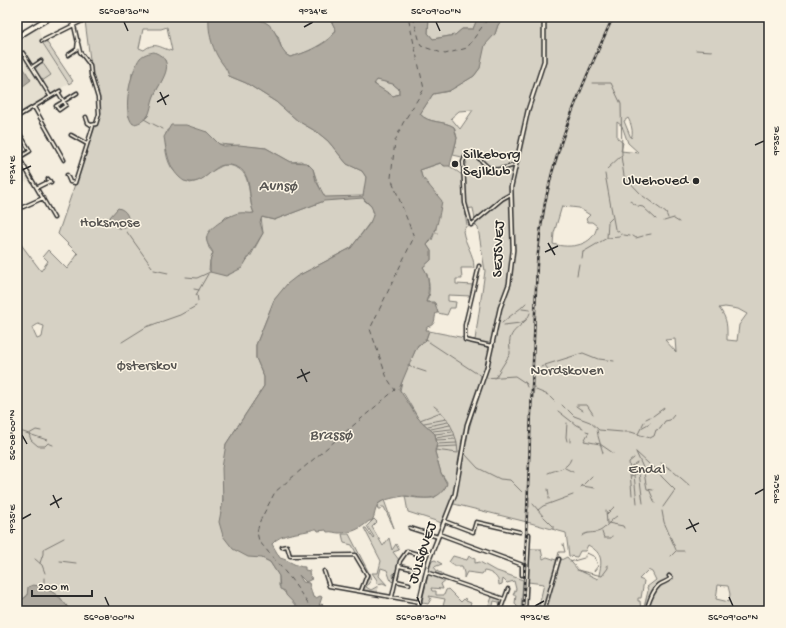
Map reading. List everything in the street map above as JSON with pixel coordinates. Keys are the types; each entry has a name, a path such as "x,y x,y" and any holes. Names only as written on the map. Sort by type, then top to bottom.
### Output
{"main road":[{"path":"17,36 44,17"},
{"path":"17,36 50,17"}],"street":[{"path":"67,175 70,182 75,183 87,144 99,114 99,105 91,75 90,64 80,52 72,17"},
{"path":"42,41 75,26 90,17"},
{"name":"SEJSVEJ","path":"452,503 459,480 466,429 487,367 500,308 508,288 513,250 511,194 515,165 529,106 544,61 544,17"},
{"path":"68,55 77,49 78,40"},
{"path":"23,53 50,96"},
{"path":"32,68 41,61"},
{"path":"17,117 59,91 64,101 66,105 59,110 56,106 64,101 77,93"},
{"path":"34,106 64,160"},
{"path":"86,117 88,123 94,126"},
{"path":"17,130 30,150 19,157"},
{"path":"71,135 87,144"},
{"path":"17,154 38,187 54,218"},
{"path":"511,194 502,199 471,225 465,203 463,162 465,157 473,155 479,156 491,168 500,169 515,165"},
{"path":"38,187 50,181"},
{"path":"23,207 43,198"},
{"path":"479,266 465,325 465,340 492,346"},
{"name":"JULSØVEJ","path":"417,611 426,572 452,503"},
{"path":"444,521 474,532 476,522 520,532"},
{"path":"410,528 439,535 520,564 522,565 522,575"},
{"path":"525,611 528,534"},
{"path":"282,547 287,546 290,556 355,555 366,576 361,591"},
{"path":"392,597 399,566 407,552 417,554"},
{"path":"544,611 559,559"},
{"path":"399,566 412,569"},
{"path":"324,571 329,586 420,602"},
{"path":"426,572 504,599"},
{"path":"646,611 654,591 663,582 668,581 671,578 669,576"},
{"path":"396,580 409,584"},
{"path":"500,611 508,589"}],"shaded area":[{"path":"38,26 42,42 68,84 17,116 17,41"},
{"path":"17,157 31,179 17,187"}],"green space":[{"name":"Østerskov","path":"93,17 209,17 222,63 227,68 229,76 246,83 276,102 298,121 317,132 328,141 347,164 362,171 366,177 364,200 373,208 373,218 351,248 296,277 274,300 256,345 256,358 264,377 264,386 226,444 222,511 262,558 270,562 279,576 279,586 301,611 70,611 60,597 50,591 27,596 23,599 19,596 17,586 17,239 41,271 48,261 43,256 48,250 67,269 78,254 58,234 100,111 100,103 92,75 85,21","holes":["167,27 172,51 158,46 151,46 144,50 139,48 143,29 161,29","165,60 164,75 153,98 148,116 128,116 132,73","167,130 207,132 219,144 266,148 291,162 301,161 313,169 324,201 274,220 261,217 263,233 250,257 230,274 224,275 209,270 213,253 209,248 206,237 226,217 254,213 247,180 241,170 230,165 225,165 216,169 200,180 190,183 171,167 166,152","38,324 44,326 42,337 37,339 32,328"]},
{"path":"250,17 329,17 336,30 333,35 316,47 302,54 290,57 283,53 278,36 266,23"},
{"path":"429,17 478,17 473,29 462,29 455,35 433,39 428,33"},
{"name":"Nordskoven","path":"504,17 769,17 769,611 643,611 648,591 647,587 656,580 652,572 648,570 639,579 644,581 641,598 638,598 638,601 640,601 641,611 540,611 538,610 544,584 528,582 529,549 541,549 543,559 547,557 559,561 567,557 578,570 598,579 601,563 599,555 593,548 588,545 585,551 580,551 577,557 569,556 566,533 450,503 442,523 408,512 405,496 434,498 445,488 447,482 441,473 435,452 437,444 435,434 418,418 404,394 400,391 403,376 418,345 425,342 429,331 475,340 485,271 473,208 464,209 467,225 463,231 473,258 474,268 461,268 462,279 456,279 456,284 474,285 471,296 448,295 448,301 456,302 455,308 450,308 447,315 438,313 434,302 426,302 429,294 429,284 423,267 431,260 431,251 427,245 432,240 436,229 429,185 422,177 420,170 441,163 444,166 448,165 465,177 465,166 467,163 462,157 453,155 457,138 454,127 445,123 432,121 420,114 433,94 449,91 474,76 480,68 478,50 495,34 498,25","holes":["473,110 460,129 451,118 459,111","628,118 632,128 631,138 624,121","617,122 622,126 628,143 639,153 621,151 623,143 617,138","562,206 579,208 590,215 586,219 588,222 592,222 597,226 595,233 586,242 574,246 553,244 554,233","725,307 738,309 747,314 739,325 737,341 727,340 724,316 719,308","675,339 676,352 665,340","474,398 477,400 466,440 461,444","718,585 728,586 730,594 729,602 716,599"]},
{"path":"46,41 73,81 69,84 42,42"},
{"path":"42,62 51,75 42,81 35,69"},
{"path":"378,80 393,84 399,89 399,94 393,96 377,87 374,82"},
{"path":"384,500 394,528 384,507 381,507 380,510 378,510 377,505"},
{"path":"374,519 377,522 372,527 383,546 389,538 392,550 396,544 399,550 393,552 399,560 396,573 393,574 394,582 391,581 387,570 381,568 379,576 387,585 383,583 377,584 377,580 372,573 378,573 381,561 364,528 366,528 373,538 374,537 367,526"},
{"path":"342,534 349,534 369,573 371,580 366,587 371,590 378,586 377,593 362,590 368,576 352,545 344,543"},
{"path":"453,556 467,560 469,556 475,558 475,563 480,562 494,570 523,580 521,611 515,611 519,610 515,603 516,595 513,595 516,589 514,581 507,583 503,579 502,584 499,585 498,580 494,575 490,572 484,571 482,574 467,572 464,578 462,566 455,566 449,562"},
{"path":"435,560 442,564 434,567 438,572 442,573 442,575 428,570 432,561"},
{"path":"430,574 447,579 441,584 443,589 431,588 432,591 436,591 436,595 444,595 448,589 461,602 465,598 466,601 471,603 468,611 445,609 443,606 445,599 429,596 431,599 428,604 423,603 422,601 428,575"},
{"path":"492,597 503,600 500,607 499,602 494,601 492,610 495,611 487,611"}],"water":[{"name":"Brassø","path":"231,16 258,19 265,22 274,30 283,51 290,57 316,48 333,35 336,30 329,17 429,17 428,33 433,39 455,35 462,29 473,29 478,17 504,17 498,25 495,34 485,45 480,68 474,76 449,91 433,94 420,114 432,121 445,123 454,127 457,138 450,166 445,166 440,163 420,170 422,177 442,201 435,230 427,245 431,251 431,260 423,267 427,276 428,294 430,295 428,295 426,302 435,303 438,313 436,313 433,324 427,327 426,330 429,330 425,342 418,345 399,389 418,418 435,434 437,444 435,452 441,473 447,484 435,497 425,498 403,496 383,501 377,506 372,521 369,521 352,531 338,533 327,532 326,530 318,531 315,529 286,535 276,540 272,544 280,558 305,567 305,570 310,571 309,573 312,579 306,582 299,575 303,582 309,583 313,597 322,597 319,606 322,604 326,608 327,606 327,608 330,608 332,611 301,611 286,595 285,591 280,589 279,576 270,562 262,558 248,557 233,549 223,536 219,522 223,501 222,468 226,444 264,386 264,377 256,358 256,345 274,300 287,284 296,277 351,248 370,223 374,213 371,206 363,198 324,201 274,220 262,217 260,222 263,233 242,268 226,276 210,272 210,261 213,253 207,241 208,233 215,225 235,214 254,213 247,178 241,169 227,165 220,166 204,178 195,182 184,181 175,172 168,156 164,137 171,125 186,125 207,132 219,144 224,146 239,145 266,148 291,162 307,163 313,169 316,181 325,197 363,196 366,177 362,171 347,164 328,141 317,132 298,121 276,102 246,83 229,76 214,48 210,37 209,17","holes":["377,80 393,84 399,89 399,94 393,96 374,84"]},
{"path":"154,52 161,56 165,61 167,66 166,72 154,96 147,117 142,121 133,124 129,118 128,101 133,72 140,58"},
{"path":"18,59 31,80 23,86 17,76"},
{"path":"118,208 126,213 129,221 128,227 122,229 114,226 112,223 110,217"},
{"path":"33,585 49,590 59,597 70,611 17,611 17,586 19,596 23,599 27,596 28,587"}],"waterway":[{"path":"696,50 712,51"},
{"path":"592,83 611,83 621,104 622,155 607,169"},
{"path":"144,119 151,123"},
{"path":"153,124 163,129"},
{"path":"621,156 624,176 641,194"},
{"path":"605,174 615,229 619,232"},
{"path":"643,196 666,213 668,218"},
{"path":"630,201 636,205"},
{"path":"638,206 643,207 656,219"},
{"path":"607,238 608,222 612,218"},
{"path":"664,221 674,218"},
{"path":"674,219 679,222"},
{"path":"127,232 152,267"},
{"path":"583,252 607,238 620,237 621,234"},
{"path":"646,235 651,234"},
{"path":"624,235 630,236"},
{"path":"633,236 636,238 643,236"},
{"path":"582,258 583,252"},
{"path":"577,275 579,264"},
{"path":"154,270 168,273"},
{"path":"186,277 197,278 210,272"},
{"path":"196,295 208,274"},
{"path":"194,289 199,290"},
{"path":"197,294 198,301"},
{"path":"502,323 526,303"},
{"path":"122,342 146,327 180,315 196,306"},
{"path":"522,309 530,310"},
{"path":"510,349 510,342 513,332 528,318 530,313"},
{"path":"504,325 520,323 526,320"},
{"path":"429,342 476,373"},
{"path":"495,378 510,354 510,351"},
{"path":"545,365 583,353 598,359"},
{"path":"599,359 614,361"},
{"path":"545,365 549,371"},
{"path":"408,366 426,372"},
{"path":"478,374 482,377"},
{"path":"485,378 515,376 527,384"},
{"path":"525,382 527,387"},
{"path":"533,398 534,387"},
{"path":"536,390 548,395"},
{"path":"550,397 554,401"},
{"path":"562,405 565,408"},
{"path":"577,405 587,405 593,414"},
{"path":"434,406 444,415 451,426 456,439 458,453 435,450"},
{"path":"576,406 583,411"},
{"path":"653,416 664,408"},
{"path":"568,410 574,416 590,422 599,430 622,432"},
{"path":"558,411 576,425"},
{"path":"420,420 441,412"},
{"path":"624,432 631,432 650,438 654,436 656,430 660,429 665,421 670,420 674,415"},
{"path":"646,419 650,417"},
{"path":"424,423 447,419"},
{"path":"428,426 448,422"},
{"path":"642,426 644,422"},
{"path":"567,423 567,441"},
{"path":"638,434 641,428 650,423"},
{"path":"431,429 450,425"},
{"path":"577,425 583,428"},
{"path":"433,431 451,429"},
{"path":"17,430 47,440"},
{"path":"41,431 36,430 29,434 31,440 38,446 45,446 48,443 53,445"},
{"path":"597,430 598,435"},
{"path":"586,431 589,432 584,441 600,444 613,453"},
{"path":"435,434 452,432"},
{"path":"436,438 454,435"},
{"path":"598,436 603,453"},
{"path":"436,440 456,439"},
{"path":"437,444 457,443"},
{"path":"436,447 457,446"},
{"path":"636,452 644,470"},
{"path":"636,452 649,464"},
{"path":"465,454 478,468 500,479 510,480 522,492"},
{"path":"632,495 629,462 634,458"},
{"path":"548,473 561,469 567,465 571,459"},
{"path":"630,468 637,463"},
{"path":"661,463 672,470"},
{"path":"654,467 675,490 663,507"},
{"path":"565,468 573,472"},
{"path":"631,476 643,471"},
{"path":"674,472 689,485"},
{"path":"639,473 643,503"},
{"path":"644,473 647,489 653,490"},
{"path":"634,475 637,503"},
{"path":"581,487 592,476"},
{"path":"582,486 595,488"},
{"path":"548,489 549,495"},
{"path":"649,489 655,503"},
{"path":"17,495 19,503 18,510"},
{"path":"538,510 543,506 573,495"},
{"path":"529,497 529,507"},
{"path":"533,504 543,516"},
{"path":"606,515 614,507"},
{"path":"606,510 607,524"},
{"path":"662,511 664,522 676,550"},
{"path":"582,536 584,534 600,531 617,516"},
{"path":"544,517 553,526 553,529"},
{"path":"608,523 623,526 624,528"},
{"path":"602,532 604,538 611,538 612,536"},
{"path":"40,563 43,549 64,538"},
{"path":"558,556 559,552 565,552 563,544"},
{"path":"671,556 676,551"},
{"path":"677,551 684,551"},
{"path":"586,554 587,553 595,557 598,566 594,571"},
{"path":"570,562 584,558"},
{"path":"35,559 42,565 45,573"},
{"path":"60,561 76,563"},
{"path":"577,570 602,576 608,568 608,565 606,566"}],"ferry route":[{"path":"313,611 291,579 259,541 257,532 260,521 275,492 395,390 387,378 370,329 414,237 391,178 395,141 403,123 424,89 408,17"},
{"path":"413,17 421,46 445,54 467,48 489,17"}],"railway":[{"path":"523,611 537,264 540,230 546,197 563,137 586,78 613,17"}],"place":[{"name":"Silkeborg Sejlklub","path":"455,164"},
{"name":"Ulvehoved","path":"696,181"}],"water label":[{"name":"Avnsø","path":"278,187"}],"park label":[{"name":"Hoksmose","path":"110,223"},
{"name":"Endal","path":"647,470"}]}
